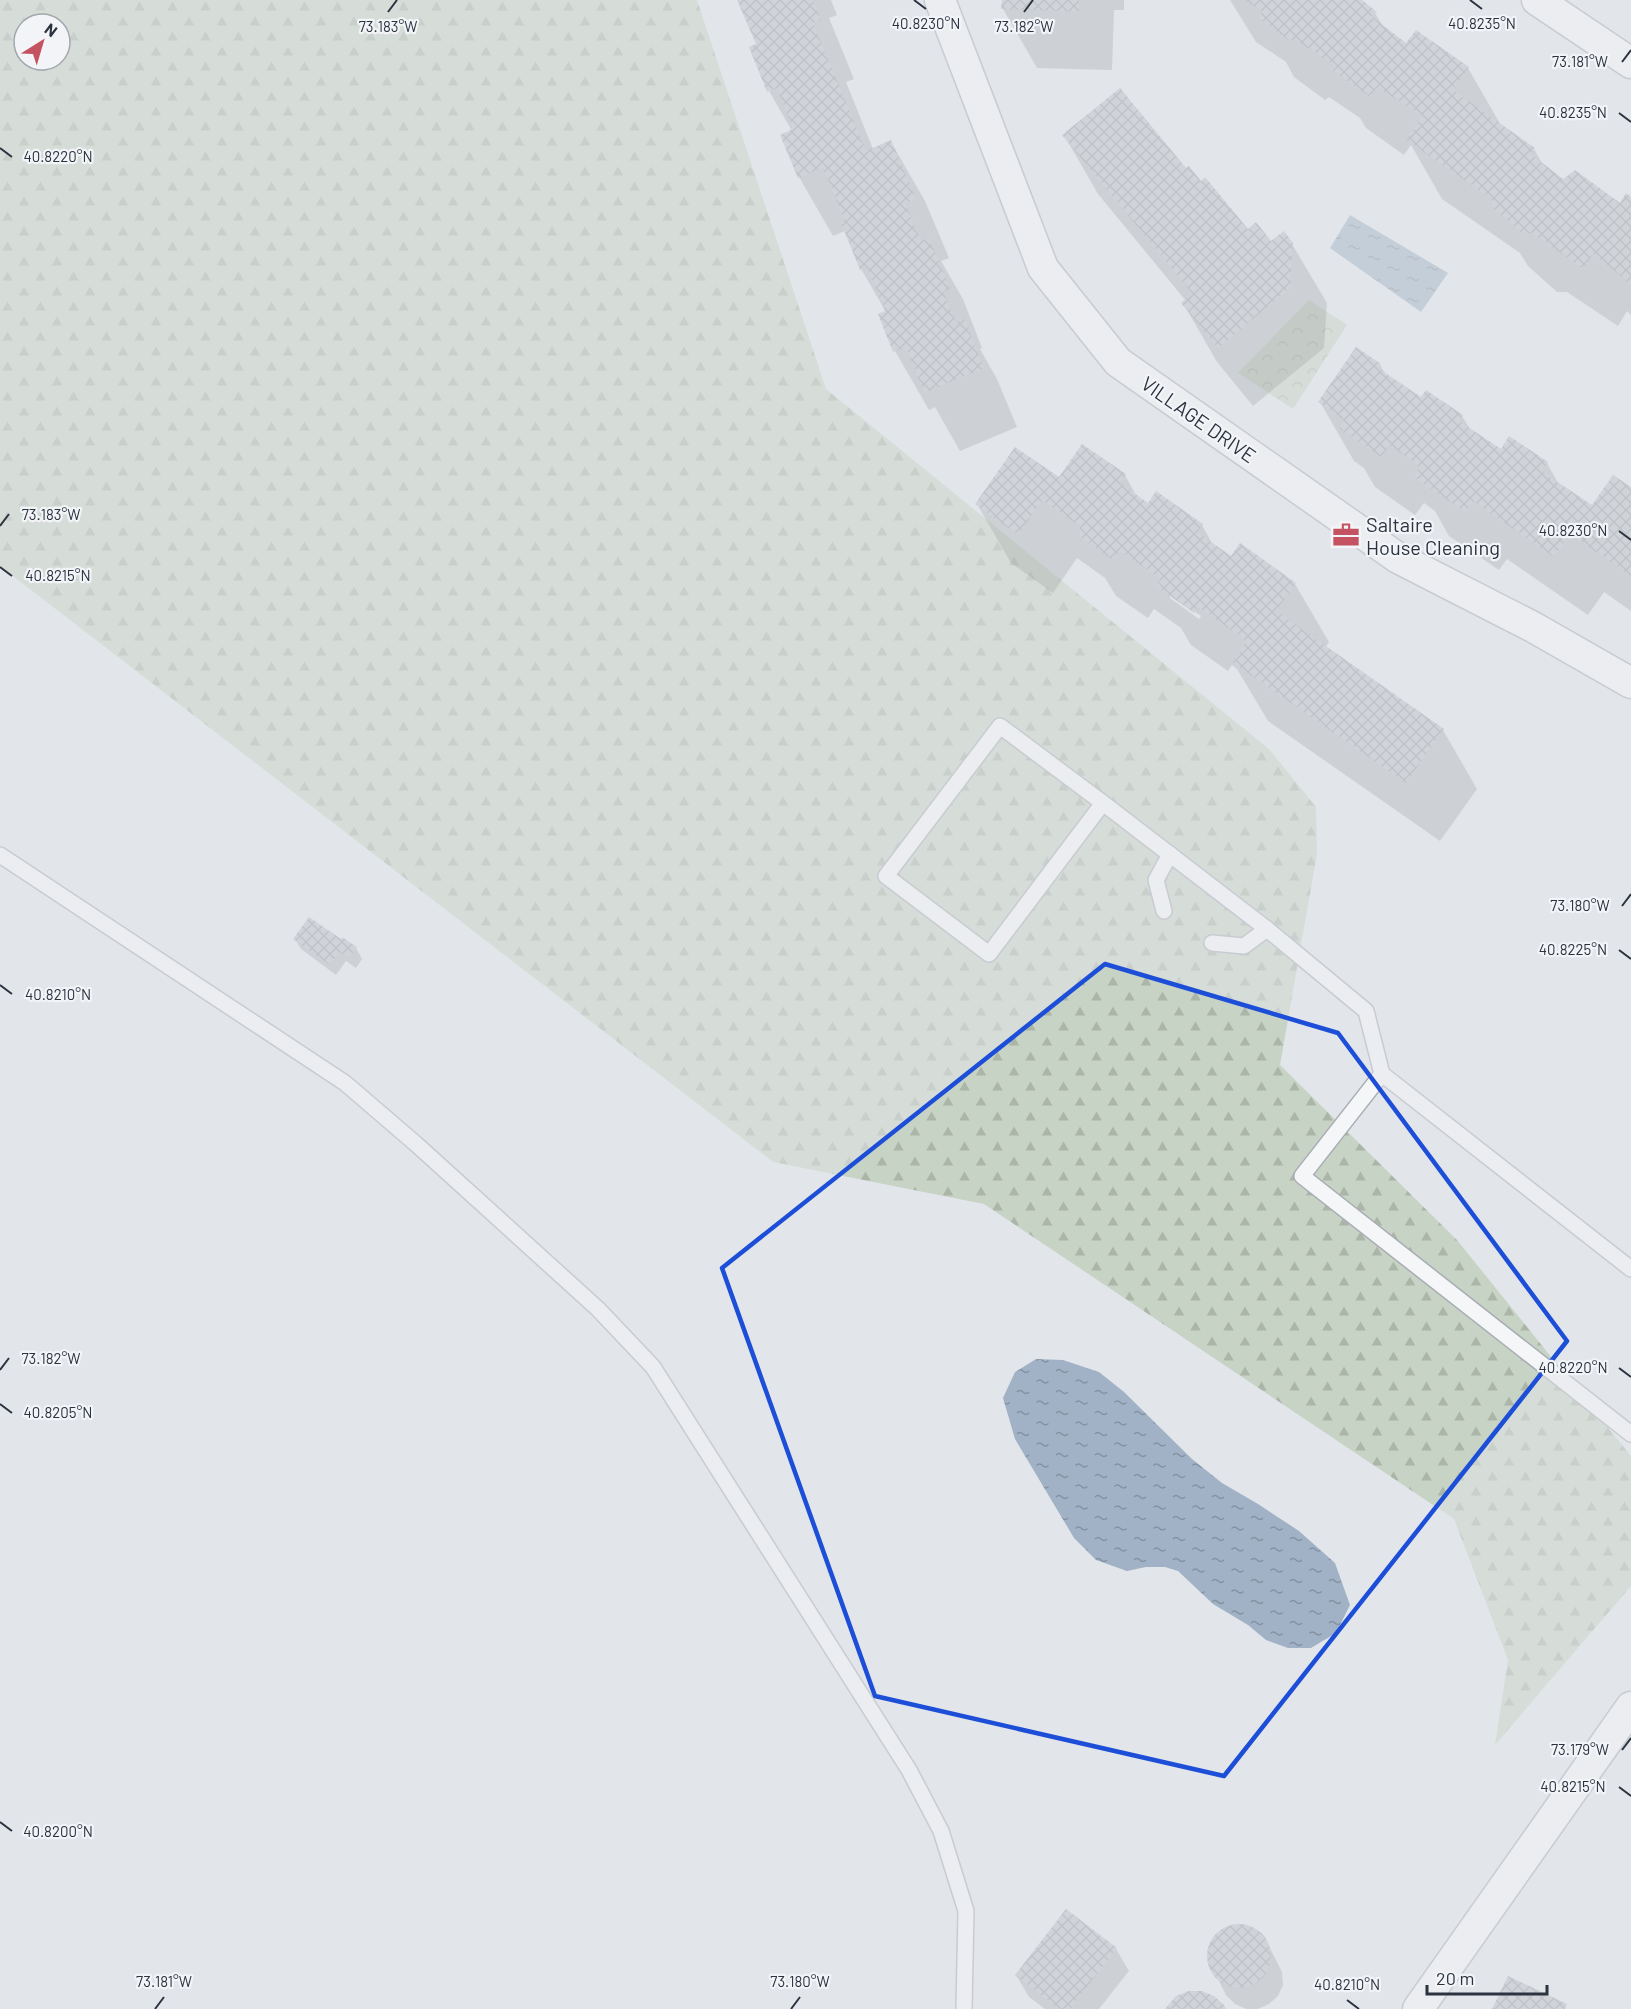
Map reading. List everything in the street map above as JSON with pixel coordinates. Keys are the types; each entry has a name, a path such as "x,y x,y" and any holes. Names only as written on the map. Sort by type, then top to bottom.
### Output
{"street":[{"name":"VILLAGE DRIVE","path":"940,0 1043,268 1118,362 1398,558 1533,627 1631,683"},
{"path":"1537,0 1631,63"},
{"path":"1418,2009 1631,1707"}],"lane":[{"path":"1103,803 989,954 886,876 1000,726 1103,803 1170,854 1365,1011 1382,1074 1631,1269"},
{"path":"1164,911 1155,880 1170,854"},
{"path":"0,855 345,1083 416,1144 598,1309 653,1367 909,1770 941,1832 966,1911 964,2009"},
{"path":"1212,943 1244,946 1266,929"},
{"path":"1382,1074 1302,1176 1629,1429"}],"highlighted area":[{"path":"1105,964 1338,1033 1567,1341 1224,1776 875,1696 722,1268"}],"green space":[{"path":"0,0 697,0 826,389 1269,749 1316,807 1317,854 1280,1065 1457,1240 1631,1456 1631,1586 1495,1745 1508,1660 1454,1519 984,1204 773,1162 0,566"},
{"path":"1309,300 1347,325 1293,409 1238,373"}],"water":[{"path":"1350,215 1448,273 1421,312 1330,248"},
{"path":"1036,1359 1063,1360 1099,1372 1124,1392 1192,1459 1222,1483 1299,1531 1335,1563 1350,1605 1336,1633 1311,1648 1288,1648 1266,1640 1248,1625 1213,1604 1178,1571 1165,1567 1146,1567 1127,1571 1096,1560 1074,1538 1015,1439 1003,1398 1015,1372"}],"building":[{"path":"737,0 813,0 821,20 813,23 866,151 891,140 916,199 905,203 921,241 929,238 950,289 943,291 956,322 964,318 984,368 924,393 906,347 893,352 878,314 885,311 867,267 860,270 841,223 845,222 823,167 798,178 780,135 793,129 777,88 767,92 749,47 756,44"},
{"path":"1002,0 1079,0 1079,12 1001,9"},
{"path":"1245,0 1362,0 1377,12 1371,16 1406,43 1416,30 1469,67 1453,90 1535,148 1531,154 1563,179 1575,170 1620,203 1626,193 1631,197 1631,280 1629,283 1593,253 1584,269 1532,233 1522,233 1492,207 1492,199 1406,140 1423,116 1377,87 1370,97 1331,69 1334,65 1294,39 1290,41 1259,18 1262,11"},
{"path":"1120,88 1186,168 1189,166 1201,181 1205,177 1248,229 1256,222 1271,241 1284,231 1293,243 1290,288 1218,348 1181,303 1192,293 1062,135"},
{"path":"1356,347 1381,364 1378,368 1421,397 1426,390 1463,415 1459,421 1501,449 1509,436 1548,462 1541,471 1592,505 1613,475 1631,487 1631,576 1570,534 1554,557 1473,501 1465,512 1414,477 1420,467 1390,445 1381,457 1339,428 1344,420 1318,402"},
{"path":"1082,444 1126,474 1120,483 1148,503 1156,491 1203,524 1197,532 1231,556 1240,543 1296,583 1276,611 1444,729 1406,783 1232,662 1247,641 1198,607 1194,613 1156,586 1161,579 1120,551 1113,560 1080,537 1080,526 1042,500 1018,535 975,504 1015,447 1059,477"},
{"path":"309,917 357,947 349,958 340,952 330,965 293,939"},
{"path":"1066,1909 1117,1948 1070,2009 1059,2009 1015,1975"},
{"path":"1233,1924 1245,1924 1262,1933 1269,1944 1271,1956 1269,1968 1262,1979 1245,1988 1233,1988 1221,1983 1212,1974 1207,1962 1207,1950 1212,1938 1221,1929"},
{"path":"1508,1976 1567,2004 1565,2009 1492,2009"},
{"path":"1189,1991 1202,1991 1214,1996 1226,2009 1165,2009 1176,1996"}],"place":[{"name":"Saltaire House Cleaning","path":"1346,535"}]}
